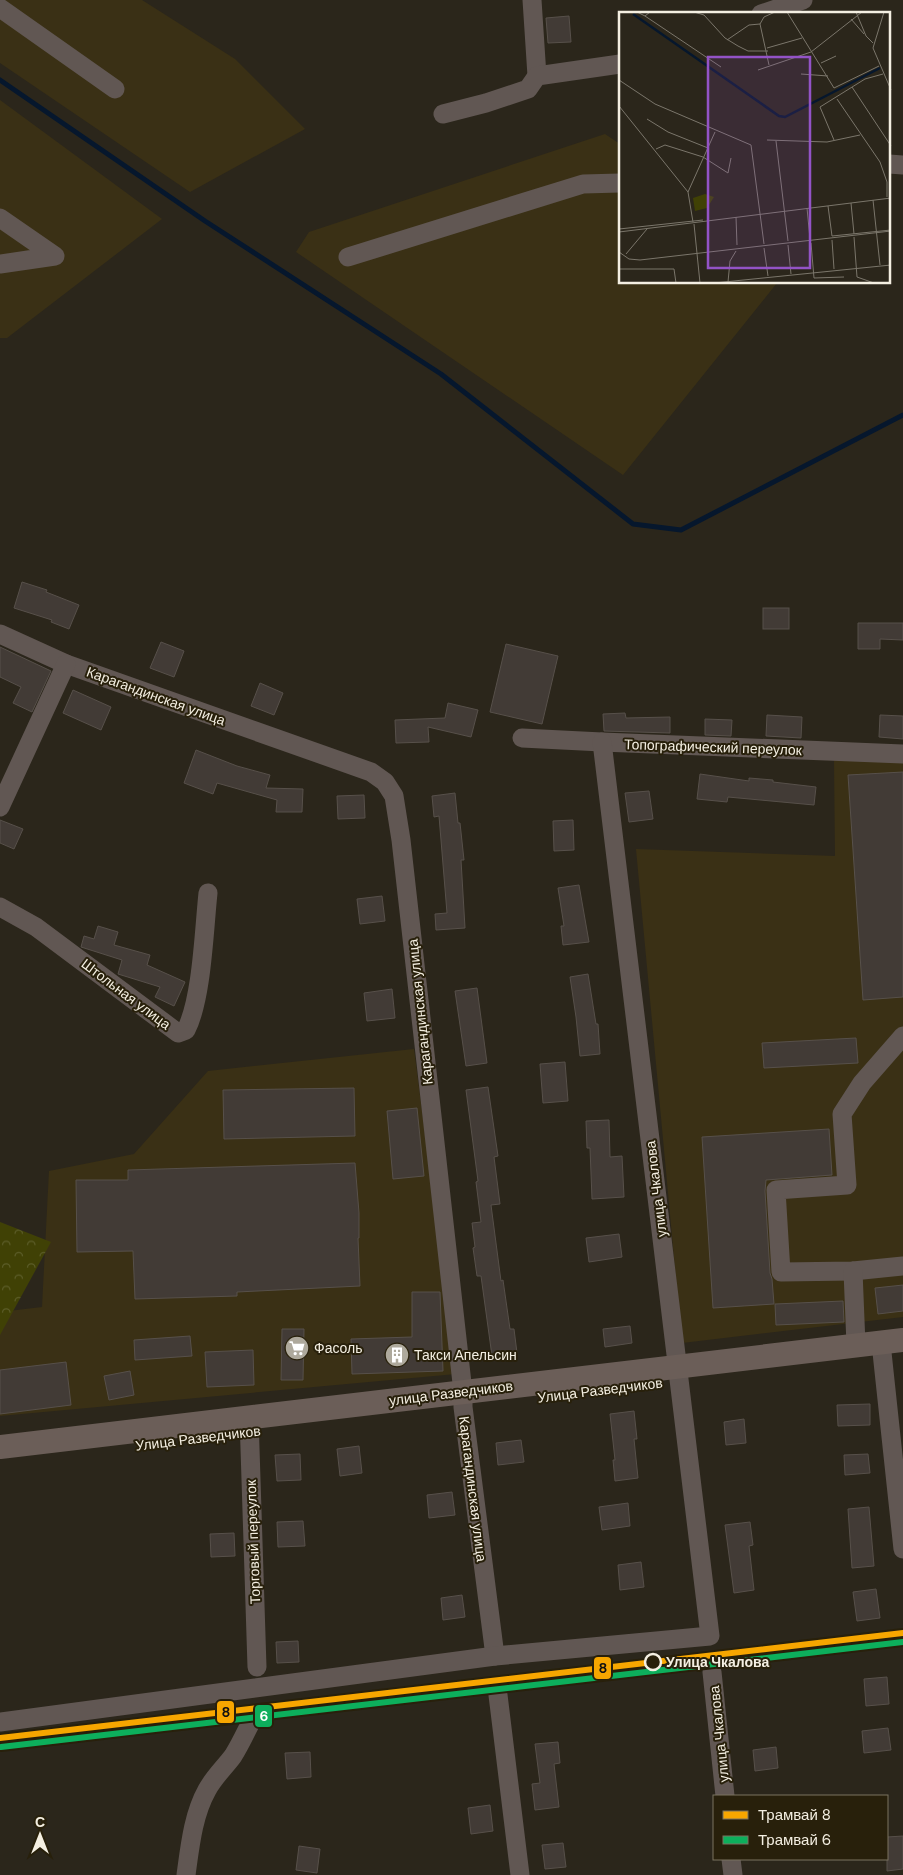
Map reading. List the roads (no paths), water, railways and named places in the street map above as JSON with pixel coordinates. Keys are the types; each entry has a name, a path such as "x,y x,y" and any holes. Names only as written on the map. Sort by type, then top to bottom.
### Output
{"main road":[{"name":"улица Разведчиков","path":"0,1447 250,1425 463,1400 678,1373 856,1346 892,1349"},
{"name":"Улица Разведчиков","path":"678,1373 892,1349"},
{"name":"Улица Разведчиков","path":"0,1462 250,1425"}],"street":[{"path":"443,114 486,103 528,89 538,76 532,0"},
{"path":"767,12 803,0"},
{"path":"0,8 115,89"},
{"path":"538,76 619,64"},
{"path":"890,164 903,165"},
{"path":"348,257 583,184 619,184"},
{"path":"0,218 55,256 0,264"},
{"name":"Карагандинская улица","path":"0,634 66,664 371,772 385,782 394,796 401,840 463,1400 495,1656"},
{"path":"0,807 66,664"},
{"name":"Топографический переулок","path":"522,738 903,754"},
{"name":"улица Чкалова","path":"495,1656 710,1636 602,742"},
{"name":"Штольная улица","path":"0,906 36,927 178,1033 186,1030 191,1021 198,985 208,893"},
{"path":"903,1036 862,1083 842,1114 847,1185 776,1190 781,1272 853,1271 903,1266"},
{"path":"853,1271 856,1346"},
{"path":"892,1349 903,1549"},
{"name":"Торговый переулок","path":"250,1425 257,1667"},
{"path":"0,1722 495,1656"},
{"name":"улица Чкалова","path":"712,1672 725,1795"},
{"path":"498,1695 520,1875"},
{"path":"186,1875 191,1838 197,1813 206,1791 236,1751 251,1722"},
{"path":"731,1860 733,1875"}],"waterway":[{"path":"0,80 205,221 441,374 633,524 681,530 903,415"}],"tram line":[{"name":"8","path":"0,1738 903,1633"},
{"name":"6","path":"1,1747 903,1642"}],"place":[{"name":"Фасоль","path":"297,1348"},
{"name":"Такси Апельсин","path":"397,1355"},
{"name":"Улица Чкалова","path":"653,1662"}]}
